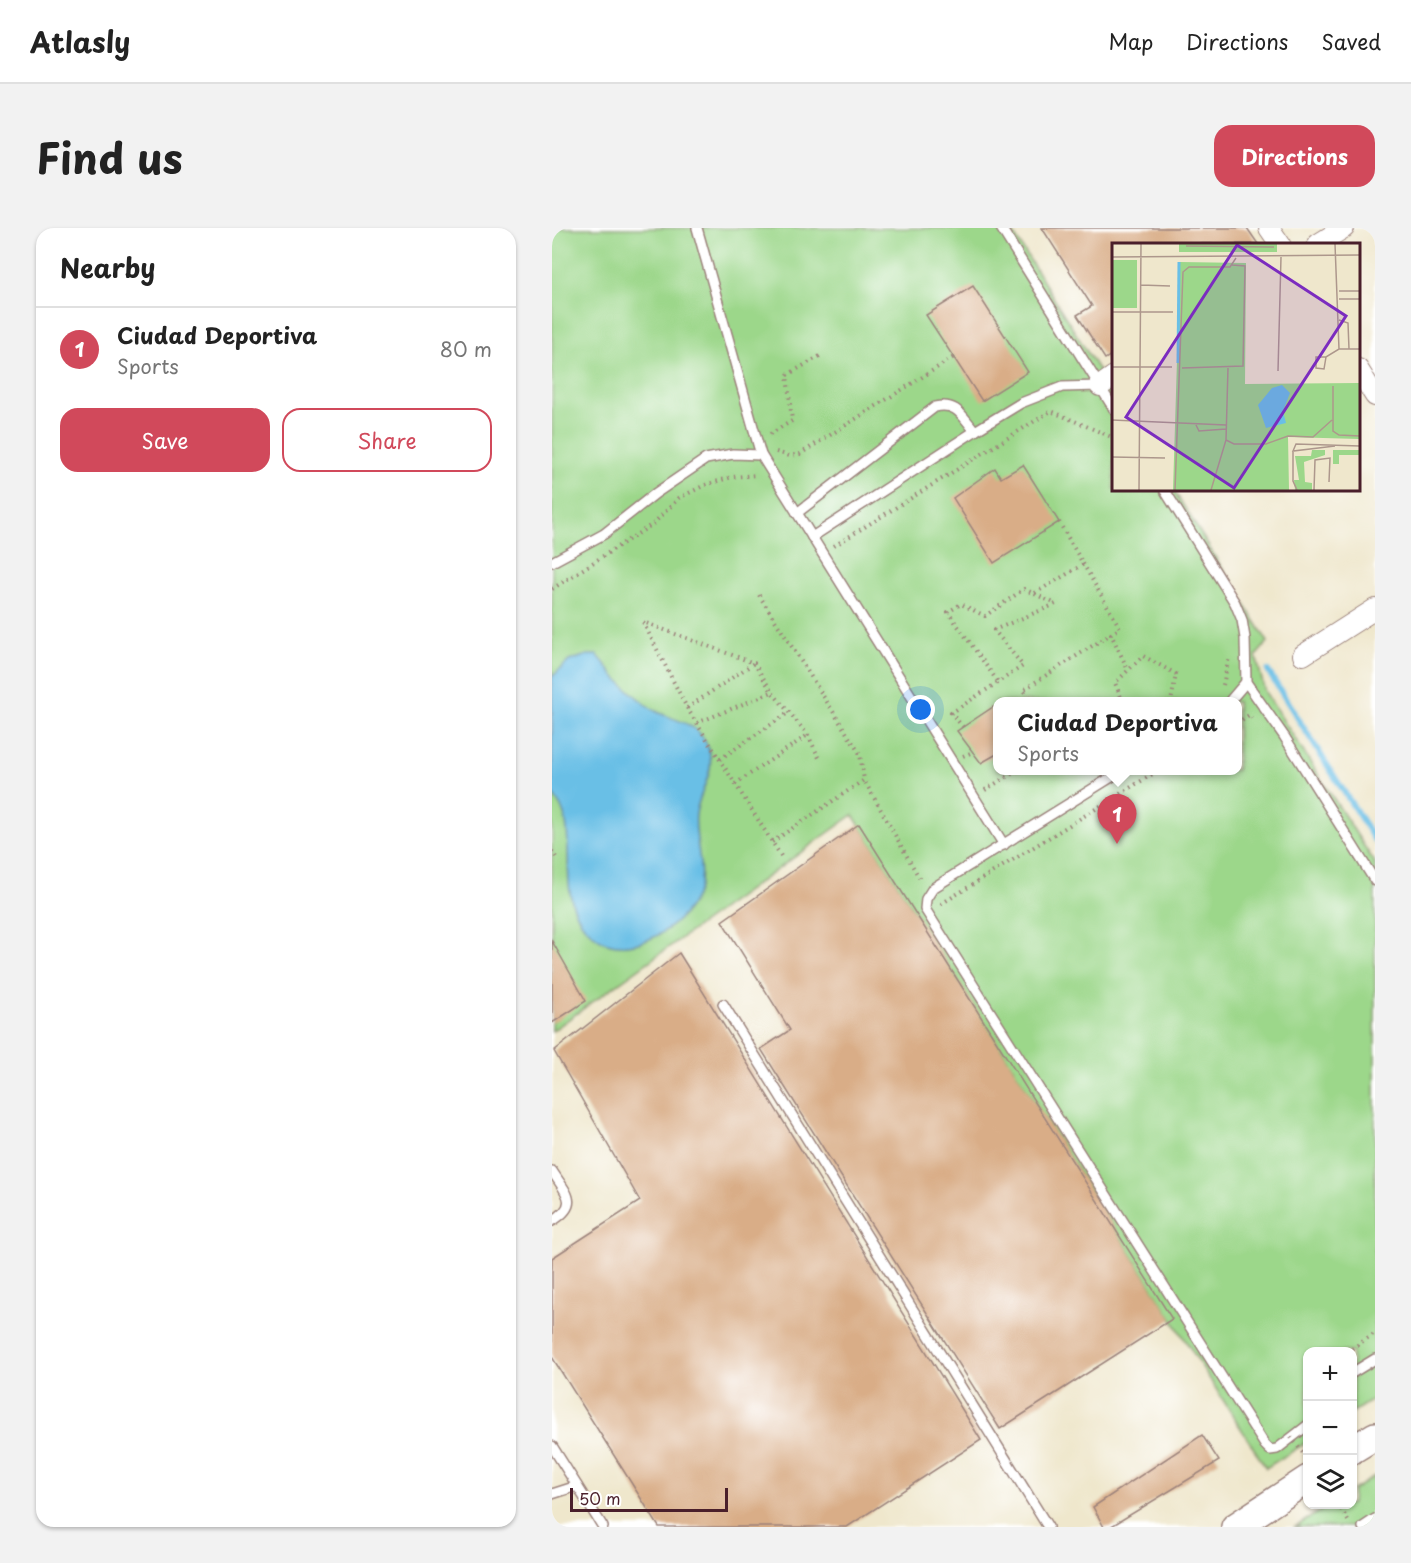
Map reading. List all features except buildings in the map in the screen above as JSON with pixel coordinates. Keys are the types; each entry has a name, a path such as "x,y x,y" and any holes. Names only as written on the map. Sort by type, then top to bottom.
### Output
{"street":[{"path":"1269,228 1279,243"},
{"path":"1320,243 1344,228"},
{"path":"1360,371 1375,396"},
{"path":"1303,655 1375,609"},
{"path":"1357,1447 1375,1436"},
{"path":"1235,1527 1303,1482"}],"lane":[{"path":"697,228 761,455 1004,844"},
{"path":"1001,228 1107,381 1112,401"},
{"path":"812,537 1021,403 1062,387 1107,381"},
{"path":"797,513 935,407 947,405 957,410 975,431"},
{"path":"552,562 604,534 656,493 706,459 733,454 761,455"},
{"path":"1165,490 1236,603 1245,639 1246,682 1284,736 1375,881"},
{"path":"1233,697 1246,682"},
{"path":"1117,775 933,888 926,899 925,909 1265,1445 1270,1450 1277,1449 1303,1429"},
{"path":"723,1004 1048,1527"},
{"path":"552,1172 569,1198 569,1208 563,1215 552,1221"},
{"path":"1357,1370 1375,1359"},
{"path":"552,1446 603,1527"},
{"path":"552,1494 577,1486"},
{"path":"1363,1527 1375,1519"}],"path":[{"path":"769,435 792,421 787,375 822,355"},
{"path":"773,450 790,456 800,454 954,357"},
{"path":"831,548 1051,411 1112,437"},
{"path":"552,589 653,524 679,498 705,485 732,477 759,475"},
{"path":"1029,697 1023,690 1120,628 1059,522"},
{"path":"1035,594 1083,564"},
{"path":"963,727 951,712 998,682 1023,666 994,630 1056,604 1024,589 985,616 961,604 948,612 998,682"},
{"path":"759,595 860,754 864,780 925,888"},
{"path":"781,856 687,708 643,622 754,663 772,692 808,735 820,760"},
{"path":"1111,634 1128,670"},
{"path":"1121,697 1115,683 1143,656 1176,674 1172,697"},
{"path":"687,708 754,663"},
{"path":"696,723 772,692"},
{"path":"720,759 788,712"},
{"path":"1242,720 1249,715"},
{"path":"735,784 808,735"},
{"path":"980,792 1011,775"},
{"path":"932,910 1152,775"},
{"path":"772,842 864,780"},
{"path":"552,851 556,857"},
{"path":"1354,1347 1375,1333"},
{"path":"1291,1437 1304,1455"},
{"path":"1341,1509 1352,1527"}],"green space":[{"path":"552,228 1010,228 1112,392 1112,490 1174,490 1268,642 1256,656 1265,692 1375,863 1375,1398 1357,1409 1357,1347 1303,1347 1303,1445 1266,1468 853,815 552,1031"},
{"path":"1375,1476 1375,1527 1295,1527 1324,1509 1357,1509 1357,1487"}],"water":[{"path":"587,655 597,655 614,676 652,709 694,729 705,741 709,751 710,769 696,814 701,873 698,891 684,914 673,924 648,940 634,944 620,945 601,940 585,927 575,912 568,877 566,823 561,807 552,794 552,677 569,661"}],"waterway":[{"path":"1268,671 1375,841"}],"place":[{"name":"Ciudad Deportiva","path":"1117,844"}]}
